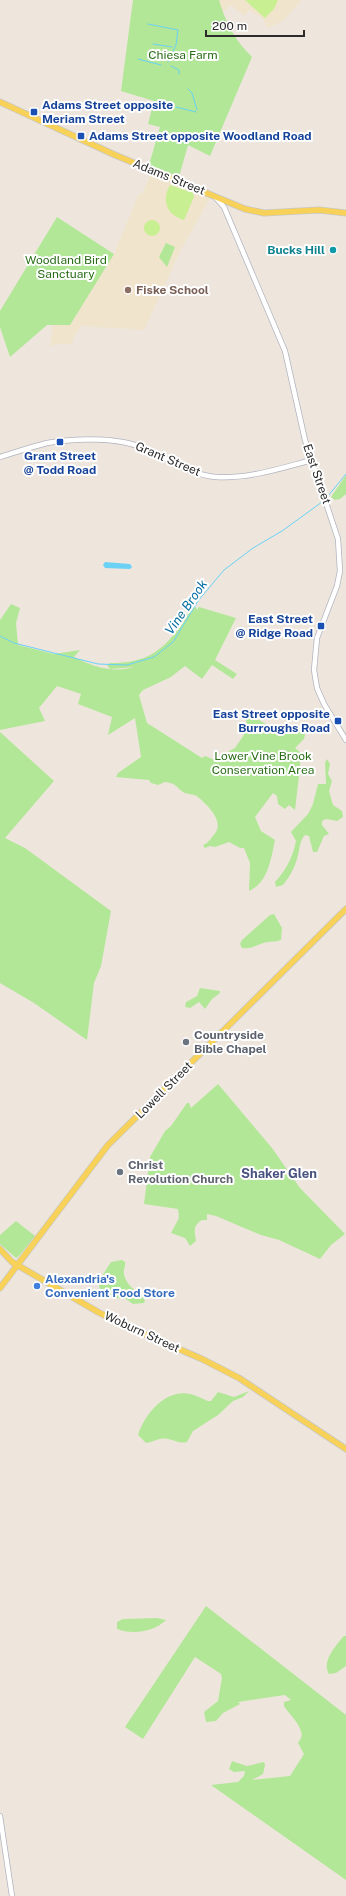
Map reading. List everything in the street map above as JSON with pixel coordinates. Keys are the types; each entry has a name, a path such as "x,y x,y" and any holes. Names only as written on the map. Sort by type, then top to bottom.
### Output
{"main road":[{"name":"Adams Street","path":"0,102 106,151 232,203 264,213 319,210 346,213"},
{"name":"Lowell Street","path":"0,1288 108,1146 346,909"},
{"name":"Woburn Street","path":"0,1249 18,1265 121,1324 225,1370 346,1450"}],"street":[{"name":"East Street","path":"212,195 225,208 285,351 303,431 335,527 340,550 340,571 337,586 316,640 314,674 317,688 324,704 346,740"},
{"path":"225,208 232,203"},
{"name":"Grant Street","path":"0,457 34,446 58,442 112,441 136,445 187,470 216,477 254,474 312,460"},
{"path":"0,1816 12,1896"}],"shaded area":[{"path":"218,0 302,0 283,21 268,28 262,18 249,10 244,16 231,5 222,12"},
{"name":"Fiske School","path":"151,174 210,198 181,250 144,330 81,326 72,341 73,344 50,346 53,325 70,325 114,254 139,193 142,194"}],"green space":[{"name":"Chiesa Farm","path":"133,0 219,0 224,16 231,30 252,57 210,156 188,145 179,177 149,165 160,127 148,124 154,101 121,91"},
{"path":"245,0 278,0 274,9 265,18"},
{"path":"170,185 193,193 194,197 184,220 173,215 167,207 166,197"},
{"name":"Woodland Bird Sanctuary","path":"57,217 114,254 70,325 47,325 10,357 0,327 0,311"},
{"path":"149,220 155,220 160,225 158,234 155,236 149,236 144,231 144,225"},
{"path":"166,243 175,247 167,267 159,257"},
{"path":"346,475 346,494 340,499 335,500 331,497"},
{"name":"Lower Vine Brook Conservation Area","path":"11,604 20,608 16,623 18,645 54,654 80,650 74,657 89,664 110,669 107,665 110,663 133,661 151,655 159,650 181,626 189,612 196,607 197,610 199,607 236,618 215,660 237,674 233,679 212,665 202,679 185,666 171,677 143,690 139,695 147,723 202,758 205,756 215,760 226,758 229,751 235,748 247,730 246,717 253,717 271,727 288,732 296,733 302,728 306,729 304,739 295,748 301,753 301,774 299,776 295,810 289,805 285,809 278,804 277,796 273,793 255,817 261,831 275,840 268,870 261,882 249,891 250,863 244,848 240,848 229,842 215,847 210,846 205,848 203,845 210,840 216,832 218,826 215,816 211,810 198,797 183,792 172,783 165,782 158,785 151,783 149,780 116,777 118,773 141,757 135,718 108,735 112,717 78,704 81,694 57,686 39,708 45,721 0,730 0,620","holes":["134,667 126,669 110,669"]},
{"path":"0,732 54,781 5,838 25,848 111,911 101,966 94,983 87,1040 34,1003 0,983"},
{"path":"327,759 330,764 328,774 332,781 329,791 333,805 342,811 343,817 337,821 326,819 322,821 322,825 329,834 324,836 317,852 313,852 309,836 305,835 301,841 297,859 291,874 283,885 276,887 275,882 288,863 295,847 296,841 291,832 308,814 313,804 318,784 326,784 325,763"},
{"path":"274,914 282,928 281,940 264,943 249,948 242,948 240,944 242,940 270,915"},
{"path":"200,988 220,991 220,993 212,999 205,1009 199,1002 190,1008 185,1007 186,1002 197,996"},
{"name":"Shaker Glen","path":"218,1084 272,1148 300,1188 345,1234 331,1245 320,1259 279,1240 261,1235 216,1216 207,1214 207,1220 202,1220 195,1227 196,1241 190,1246 185,1238 171,1233 179,1218 178,1209 144,1204 150,1157 165,1131 171,1126 187,1103 189,1103 191,1108"},
{"path":"16,1221 35,1236 16,1258 0,1244 0,1235"},
{"path":"122,1260 125,1262 124,1272 128,1283 143,1297 145,1301 144,1303 133,1304 126,1299 116,1298 100,1289 98,1282 111,1262"},
{"path":"249,1391 243,1397 233,1401 218,1415 193,1431 187,1442 159,1439 146,1443 138,1435 151,1411 164,1399 172,1395 181,1393 190,1394 211,1401 218,1392 234,1397"},
{"path":"206,1606 346,1715 346,1880 211,1785 238,1782 244,1776 245,1771 234,1772 229,1769 232,1761 247,1766 264,1762 265,1765 263,1774 252,1780 290,1776 304,1754 298,1743 302,1734 301,1730 284,1706 284,1702 291,1700 285,1695 238,1702 240,1704 223,1713 216,1721 206,1722 204,1712 218,1701 222,1678 221,1674 195,1657 143,1739 125,1727"},
{"path":"157,1618 166,1620 149,1630 129,1632 117,1629 117,1622 123,1619"},
{"path":"344,1636 346,1636 346,1666 336,1673 329,1674 327,1669 328,1659 330,1654"}],"water":[{"path":"105,562 130,564 132,567 130,569 105,568 103,565"}],"waterway":[{"path":"148,24 178,30 176,45 168,62"},
{"path":"153,44 172,47"},
{"path":"138,59 161,65"},
{"path":"171,66 179,70 179,74"},
{"path":"188,89 192,93 197,110"},
{"path":"157,102 169,105"},
{"path":"176,107 196,112"},
{"path":"146,133 175,140"},
{"path":"178,140 186,143"},
{"name":"Vine Brook","path":"328,496 346,474"},
{"name":"Vine Brook","path":"0,636 14,643 98,664 127,665 154,657 173,642 198,601 224,570 253,548 282,531 322,502"}],"place":[{"name":"Adams Street opposite Meriam Street","path":"34,112"},
{"name":"Adams Street opposite Woodland Road","path":"81,136"},
{"name":"Bucks Hill","path":"333,250"},
{"name":"Fiske School","path":"128,290"},
{"name":"Grant Street @ Todd Road","path":"60,442"},
{"name":"East Street @ Ridge Road","path":"321,626"},
{"name":"East Street opposite Burroughs Road","path":"338,721"},
{"name":"Countryside Bible Chapel","path":"186,1042"},
{"name":"Christ Revolution Church","path":"120,1172"},
{"name":"Alexandria's Convenient Food Store","path":"37,1286"}],"district":[{"name":"Shaker Glen","path":"279,1173"}]}
